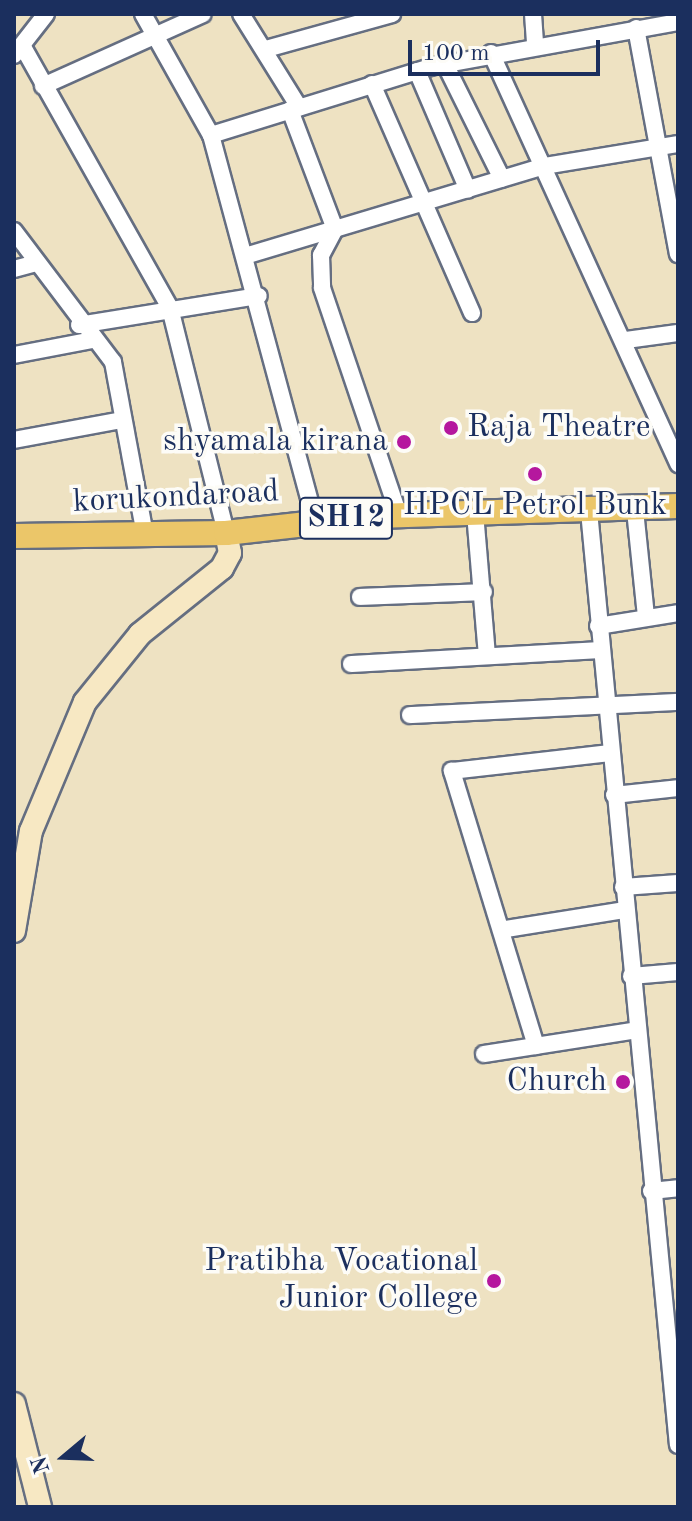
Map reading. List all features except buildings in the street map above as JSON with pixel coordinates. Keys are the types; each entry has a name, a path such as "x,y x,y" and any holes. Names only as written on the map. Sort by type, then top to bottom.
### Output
{"main road":[{"name":"korukondaroad","path":"14,536 226,533 315,520 678,506"},
{"path":"14,931 31,831 85,702 140,634 222,568 226,533"},
{"path":"14,1404 40,1507"}],"street":[{"path":"27,14 22,45 170,308 226,533"},
{"path":"22,45 46,14"},
{"path":"143,14 211,135 248,255 315,520"},
{"path":"43,86 158,37 203,14"},
{"path":"241,14 266,49 294,108 335,229 321,255 322,288 399,516"},
{"path":"266,49 392,14"},
{"path":"533,14 535,45"},
{"path":"211,135 445,64 535,45 678,22"},
{"path":"636,28 670,145 678,254"},
{"path":"491,53 626,340 678,464"},
{"path":"445,64 502,179"},
{"path":"417,71 468,190"},
{"path":"372,84 472,313"},
{"path":"248,255 544,166 670,145"},
{"path":"14,231 79,325 113,362 145,534"},
{"path":"14,269 37,263"},
{"path":"79,325 259,296"},
{"path":"626,340 678,333"},
{"path":"14,355 93,340"},
{"path":"14,440 122,420"},
{"path":"635,510 646,616"},
{"path":"589,511 651,1191 678,1445"},
{"path":"475,513 487,655"},
{"path":"360,597 484,592"},
{"path":"598,626 678,613"},
{"path":"351,664 602,650"},
{"path":"410,715 607,708 678,702"},
{"path":"536,1046 506,929 452,771 611,753"},
{"path":"614,795 678,788"},
{"path":"623,887 678,883"},
{"path":"506,929 625,910"},
{"path":"631,976 678,972"},
{"path":"484,1054 637,1030"},
{"path":"651,1191 678,1188"},
{"path":"660,1278 678,1276"}],"place":[{"name":"Raja Theatre","path":"451,428"},
{"name":"shyamala kirana","path":"404,442"},
{"name":"HPCL Petrol Bunk","path":"535,474"},
{"name":"Church","path":"623,1082"},
{"name":"Pratibha Vocational Junior College","path":"494,1281"}]}
